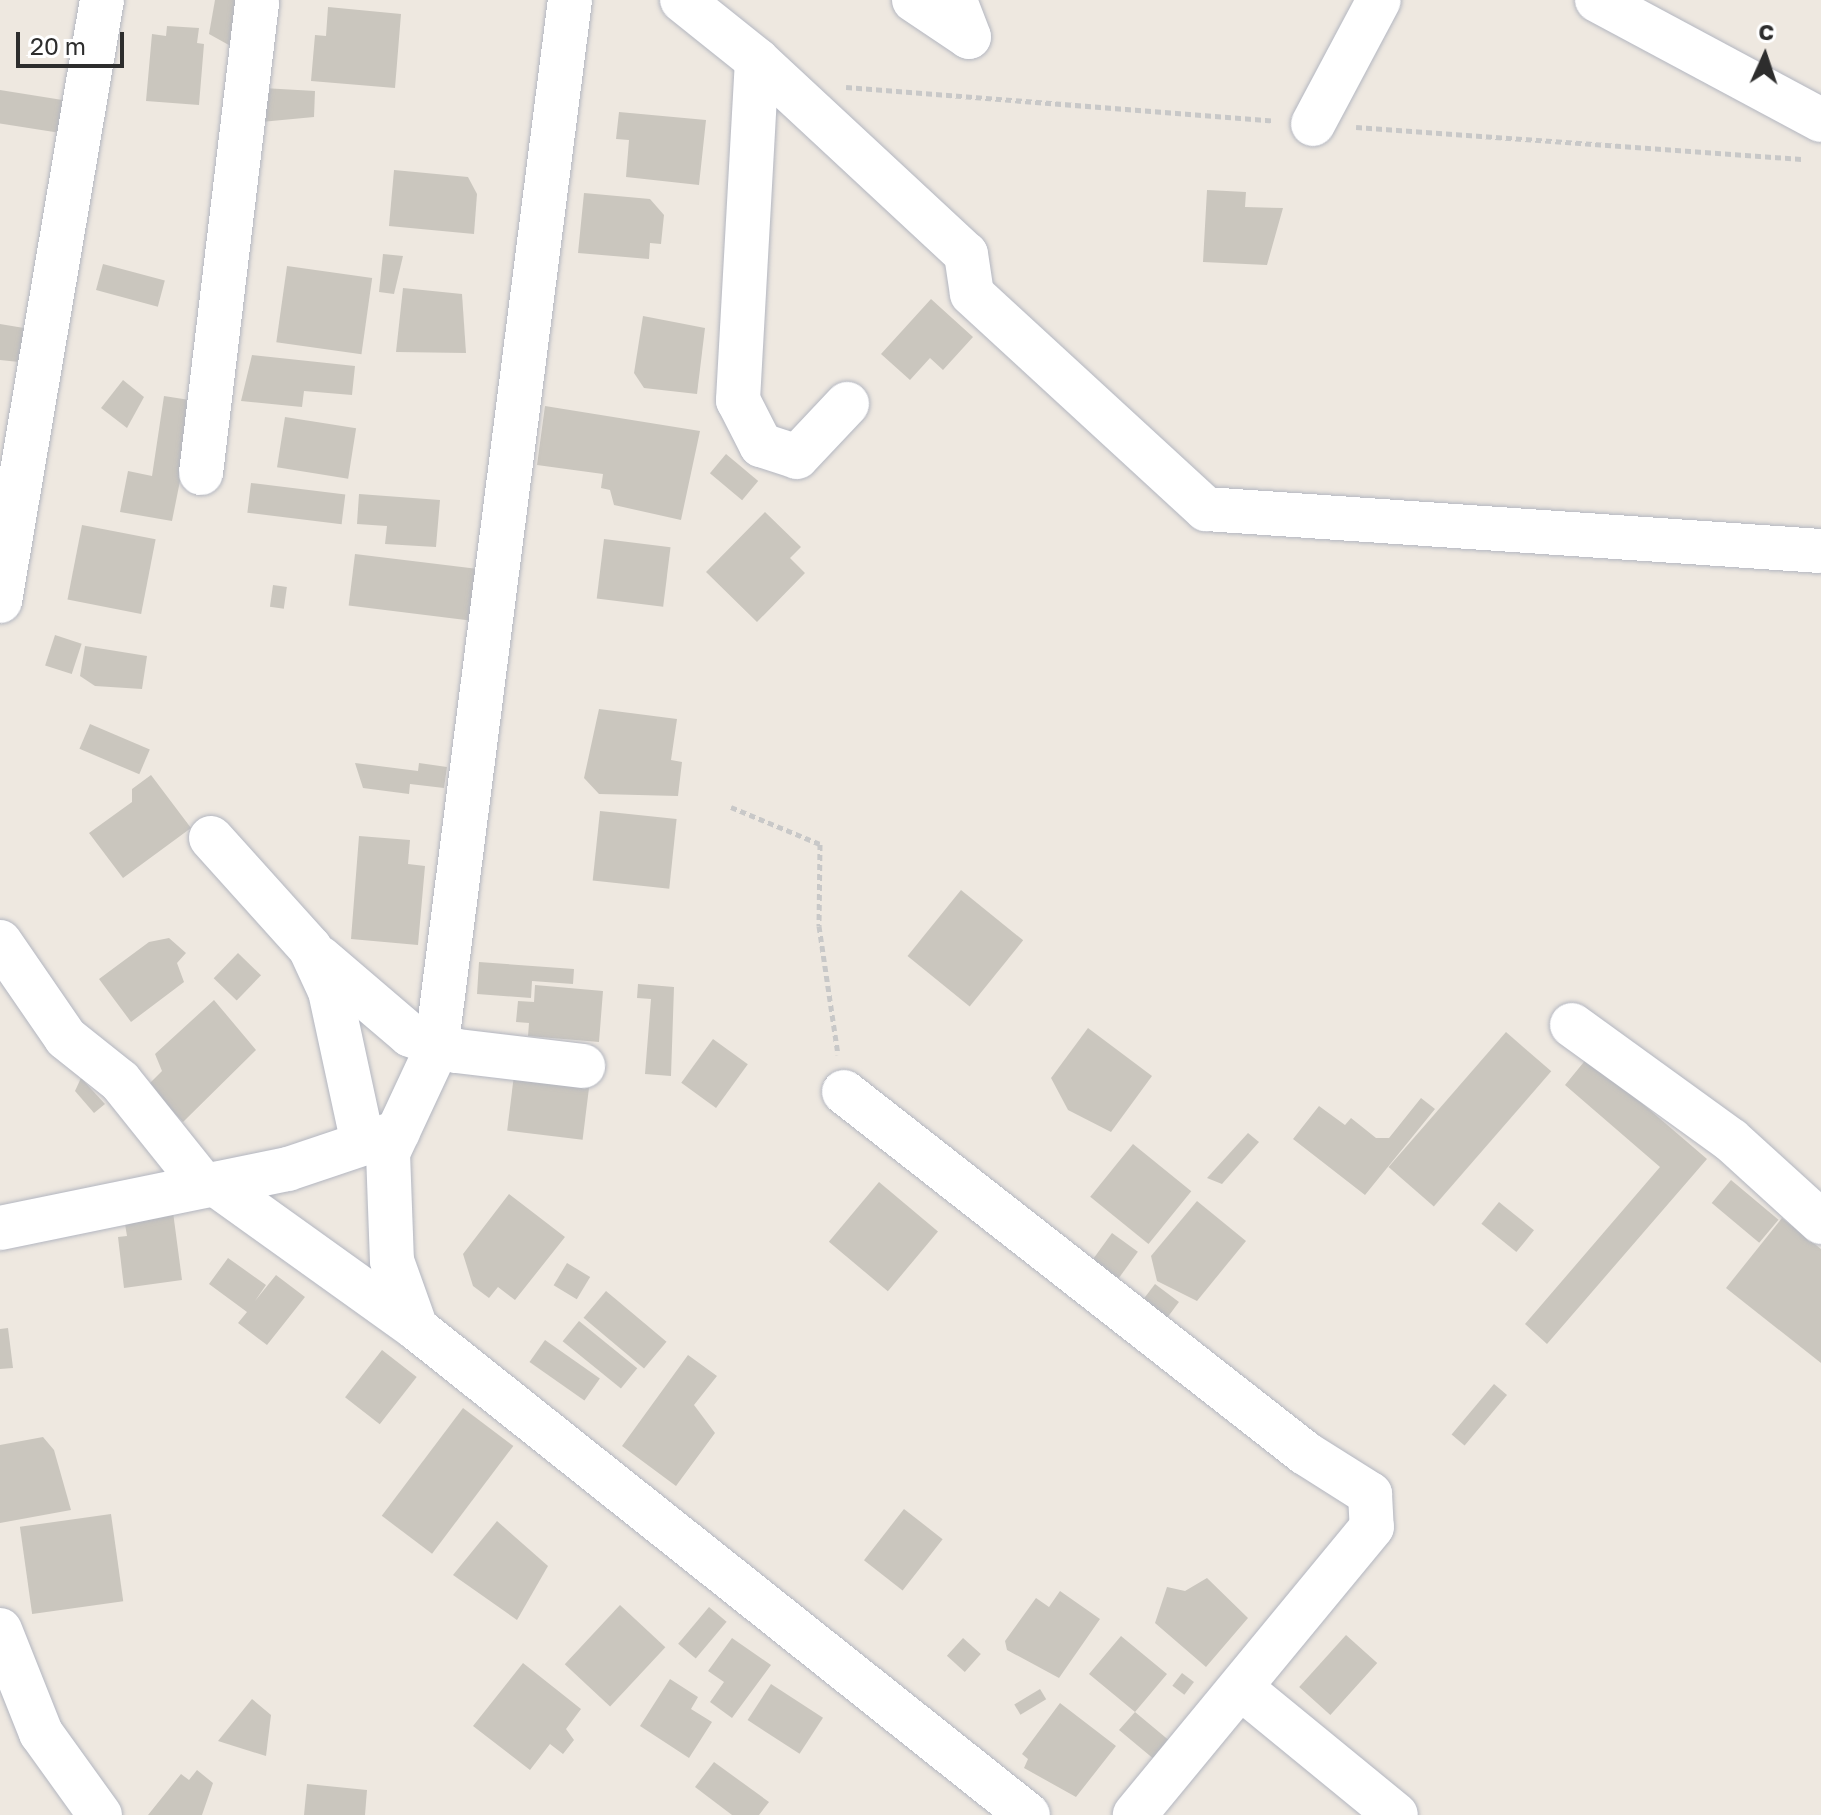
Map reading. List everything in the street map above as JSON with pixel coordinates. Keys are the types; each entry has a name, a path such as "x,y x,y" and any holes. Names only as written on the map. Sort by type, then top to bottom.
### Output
{"street":[{"path":"0,601 102,0"},
{"path":"201,473 257,0"},
{"path":"0,1228 210,1185 380,1138 437,1040 570,0"},
{"path":"682,0 757,60 966,254 972,294 1206,509 1821,551"},
{"path":"914,0 969,37 955,0"},
{"path":"1313,124 1379,0"},
{"path":"1597,0 1821,120"},
{"path":"757,60 738,400 761,445 797,457 847,404"},
{"path":"211,838 310,948 410,1035 437,1040 457,1051 583,1066"},
{"path":"0,942 66,1038 120,1081 210,1185 416,1328 1028,1815"},
{"path":"310,948 330,991 380,1138 388,1153 392,1261 416,1328"},
{"path":"1572,1025 1731,1140 1821,1222"},
{"path":"844,1092 1305,1453 1370,1494 1372,1527 1135,1815"},
{"path":"0,1630 41,1733 100,1815"},
{"path":"1241,1688 1396,1815"}],"path":[{"path":"731,807 820,844 819,926 844,1092"}],"building":[{"path":"215,0 245,0 236,49 209,34"},
{"path":"328,7 401,14 395,88 311,81 315,35 326,36"},
{"path":"167,26 199,28 197,43 204,44 199,105 146,101 152,34 166,36"},
{"path":"263,88 315,91 314,117 261,122"},
{"path":"0,90 67,101 62,133 0,123"},
{"path":"619,112 706,120 699,185 626,177 629,140 616,139"},
{"path":"394,170 468,177 477,194 474,234 389,226"},
{"path":"1207,190 1246,192 1245,207 1283,208 1267,265 1203,262"},
{"path":"584,193 650,199 664,215 661,244 650,243 649,259 578,253"},
{"path":"383,254 403,256 394,294 379,292"},
{"path":"103,264 165,281 158,307 96,290"},
{"path":"287,266 372,278 361,354 276,342"},
{"path":"403,288 462,294 466,353 396,352"},
{"path":"931,299 973,337 943,370 930,358 910,380 881,354"},
{"path":"643,316 705,328 697,394 644,388 634,373"},
{"path":"0,324 24,328 19,362 0,360"},
{"path":"252,355 355,366 352,395 304,391 302,407 241,401"},
{"path":"123,380 144,397 127,428 101,408"},
{"path":"164,396 196,401 172,521 120,512 128,471 152,476"},
{"path":"545,406 700,431 681,520 614,505 610,490 601,488 603,474 537,465"},
{"path":"285,417 356,428 348,479 277,467"},
{"path":"726,454 758,481 742,500 710,473"},
{"path":"251,483 345,495 342,524 247,513"},
{"path":"359,494 440,500 436,547 385,544 387,526 357,524"},
{"path":"765,512 801,547 790,558 805,573 757,622 706,572"},
{"path":"82,525 156,539 141,614 67,600"},
{"path":"604,539 671,547 663,607 597,599"},
{"path":"355,554 476,569 470,620 349,606"},
{"path":"273,585 287,587 284,609 270,607"},
{"path":"55,635 82,644 72,674 45,665"},
{"path":"85,646 147,656 142,689 95,686 80,676"},
{"path":"599,709 677,719 671,760 682,762 678,796 599,794 584,778"},
{"path":"90,724 150,749 139,774 79,749"},
{"path":"355,763 418,771 419,763 447,767 444,788 410,784 409,794 363,788"},
{"path":"151,775 191,828 123,878 89,833 132,802 132,789"},
{"path":"600,811 677,819 669,889 593,881"},
{"path":"359,836 410,840 408,864 425,866 418,945 351,939"},
{"path":"961,890 1023,940 970,1006 908,956"},
{"path":"169,938 186,953 177,963 184,982 131,1022 99,979 149,942"},
{"path":"238,953 261,975 237,1000 214,978"},
{"path":"479,962 574,969 573,984 532,981 531,998 477,994"},
{"path":"638,984 674,987 671,1076 645,1074 651,999 637,998"},
{"path":"535,985 603,991 599,1042 528,1036 529,1023 516,1022 518,1001 534,1002"},
{"path":"214,1000 256,1050 183,1122 147,1086 162,1071 155,1054"},
{"path":"1088,1028 1152,1076 1111,1132 1068,1110 1051,1078"},
{"path":"1506,1032 1551,1071 1434,1206 1389,1167"},
{"path":"713,1039 748,1064 716,1108 681,1083"},
{"path":"1588,1057 1707,1159 1547,1344 1525,1324 1660,1167 1565,1085"},
{"path":"514,1075 589,1084 583,1140 507,1131"},
{"path":"81,1078 105,1104 94,1113 75,1091"},
{"path":"1421,1098 1435,1109 1365,1195 1293,1139 1319,1106 1345,1125 1351,1118 1376,1138 1389,1138"},
{"path":"1248,1133 1259,1142 1222,1184 1207,1178"},
{"path":"1133,1144 1191,1191 1148,1244 1090,1197"},
{"path":"1731,1180 1778,1220 1759,1243 1712,1203"},
{"path":"879,1182 938,1231 888,1291 829,1242"},
{"path":"509,1194 565,1237 515,1300 498,1287 489,1298 473,1286 463,1254"},
{"path":"1197,1201 1246,1241 1197,1301 1157,1281 1151,1256"},
{"path":"1499,1202 1534,1230 1516,1252 1481,1224"},
{"path":"173,1212 182,1280 124,1288 118,1237 127,1236 125,1224"},
{"path":"1782,1218 1821,1249 1821,1363 1726,1288"},
{"path":"1112,1233 1138,1252 1118,1279 1093,1260"},
{"path":"228,1258 266,1285 255,1301 276,1275 305,1297 267,1345 238,1323 247,1312 209,1284"},
{"path":"567,1263 590,1277 577,1299 554,1285"},
{"path":"1155,1284 1179,1302 1165,1320 1141,1302"},
{"path":"606,1291 667,1342 644,1369 584,1318"},
{"path":"579,1321 637,1368 621,1388 563,1341"},
{"path":"8,1328 13,1368 0,1369 0,1329"},
{"path":"545,1340 600,1378 584,1401 530,1362"},
{"path":"382,1350 417,1377 380,1424 345,1397"},
{"path":"688,1355 717,1376 694,1405 715,1433 676,1486 622,1446"},
{"path":"1494,1384 1507,1395 1465,1445 1452,1435"},
{"path":"463,1408 513,1446 432,1554 382,1516"},
{"path":"43,1437 54,1450 71,1510 0,1523 0,1445"},
{"path":"904,1509 943,1539 903,1590 864,1560"},
{"path":"111,1514 123,1601 32,1614 20,1527"},
{"path":"497,1521 548,1566 517,1620 453,1575"},
{"path":"1207,1578 1248,1618 1206,1667 1155,1623 1167,1587 1185,1591"},
{"path":"1060,1591 1100,1619 1059,1678 1007,1650 1005,1641 1036,1598 1049,1607"},
{"path":"620,1605 665,1647 610,1707 565,1664"},
{"path":"709,1607 727,1622 696,1659 678,1644"},
{"path":"1346,1635 1377,1663 1330,1715 1299,1687"},
{"path":"1121,1636 1167,1674 1135,1712 1089,1674"},
{"path":"732,1638 771,1665 732,1718 710,1702 724,1682 708,1671"},
{"path":"963,1638 981,1654 965,1672 947,1656"},
{"path":"523,1663 581,1709 566,1729 574,1740 563,1754 550,1744 530,1770 473,1726"},
{"path":"1182,1673 1194,1682 1184,1695 1172,1686"},
{"path":"670,1679 698,1697 691,1709 712,1722 689,1758 640,1726"},
{"path":"771,1684 823,1718 800,1754 748,1720"},
{"path":"1040,1689 1046,1699 1020,1715 1014,1704"},
{"path":"252,1699 271,1715 266,1756 218,1741"},
{"path":"1060,1703 1116,1746 1076,1797 1024,1768 1028,1759 1022,1754"},
{"path":"1135,1712 1177,1747 1161,1765 1119,1730"},
{"path":"714,1762 769,1802 759,1815 732,1815 695,1787"},
{"path":"197,1770 213,1783 202,1815 148,1815 181,1774 189,1780"},
{"path":"307,1784 367,1790 365,1815 304,1815"}]}
